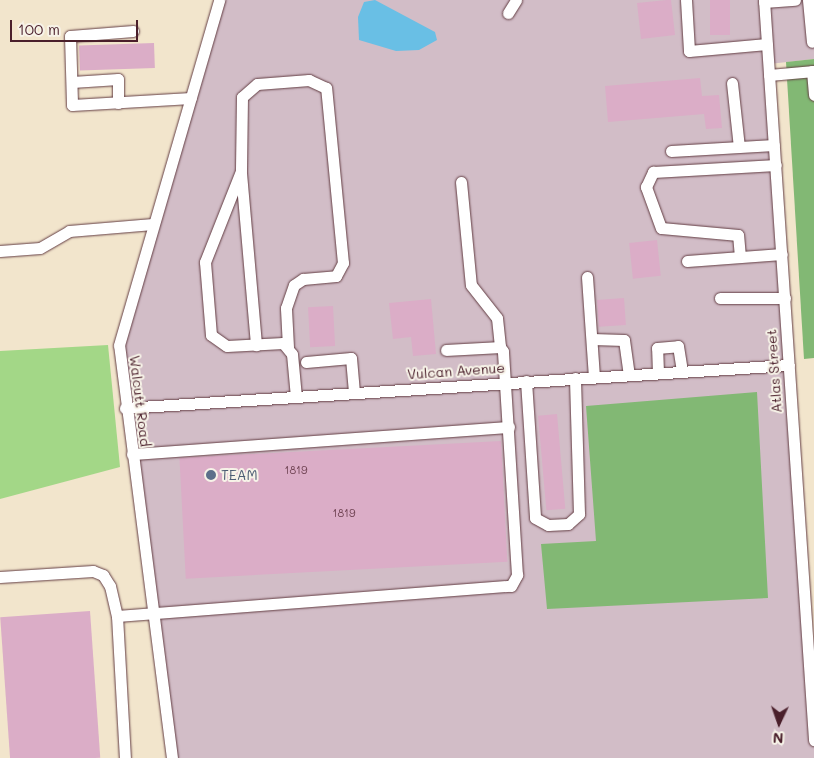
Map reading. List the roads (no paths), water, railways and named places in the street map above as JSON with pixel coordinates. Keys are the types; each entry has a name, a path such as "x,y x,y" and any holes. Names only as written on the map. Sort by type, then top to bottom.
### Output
{"street":[{"name":"Walcutt Road","path":"172,758 156,612 125,408 119,345 219,0"},
{"path":"508,13 516,0"},
{"path":"686,0 689,51 767,44"},
{"path":"764,1 795,0"},
{"path":"808,0 812,42"},
{"name":"Atlas Street","path":"764,1 812,682 814,740"},
{"path":"133,31 70,36 72,106 191,98"},
{"path":"769,75 813,71 814,95"},
{"path":"72,82 118,79 118,103"},
{"path":"256,345 241,171 240,107 247,88 309,80 326,88 343,263 336,276 303,279 294,285 286,308 288,346 296,396"},
{"path":"732,83 739,147"},
{"path":"671,151 774,144"},
{"path":"740,257 738,235 660,228 646,186 653,172 776,165"},
{"path":"241,171 206,255 208,325 216,342 288,346"},
{"path":"117,616 511,586 517,575 506,383 497,318 471,285 460,182"},
{"path":"0,251 40,248 69,231 153,224"},
{"path":"687,260 782,254"},
{"path":"587,277 594,377"},
{"path":"720,298 785,298"},
{"path":"592,339 624,340 628,374"},
{"path":"446,350 500,347"},
{"path":"658,373 656,350 664,347 680,348 682,371"},
{"path":"306,362 351,358 354,393"},
{"name":"Vulcan Avenue","path":"125,408 789,364"},
{"path":"526,381 535,518 548,525 568,524 579,514 575,378"},
{"path":"132,454 509,427"},
{"path":"0,577 93,571 103,575 110,586 117,616 125,758"}],"water":[{"path":"375,0 435,32 437,40 419,50 396,51 359,40 358,17 364,2"}],"place":[{"name":"TEAM","path":"211,475"}]}
